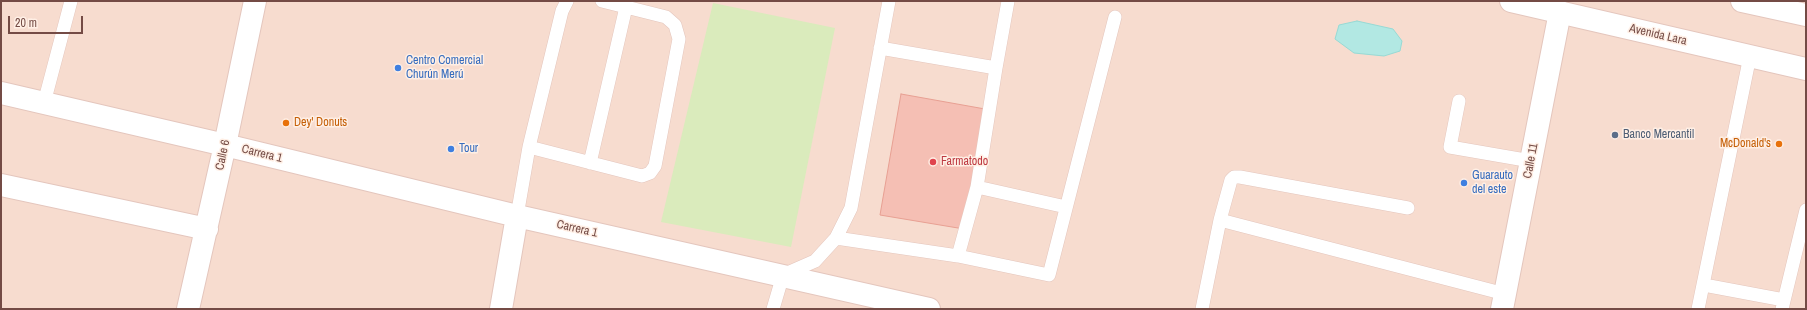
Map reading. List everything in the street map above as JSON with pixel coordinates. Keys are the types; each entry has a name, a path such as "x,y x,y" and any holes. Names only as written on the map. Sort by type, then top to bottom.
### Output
{"street":[{"name":"Calle 6","path":"188,309 207,229 255,1"},
{"name":"Avenida Lara","path":"1511,1 1806,69"},
{"path":"1742,1 1802,12"},
{"name":"Calle 11","path":"1504,302 1560,12"},
{"name":"Carrera 1","path":"1,93 225,145 517,216 783,275 879,303 929,309"},
{"path":"1,184 207,229"},
{"path":"501,309 517,216"}],"lane":[{"path":"44,103 71,1"},
{"path":"517,216 529,147 562,11 567,1"},
{"path":"529,147 642,176 650,173 655,166 679,39 675,25 666,17 602,1"},
{"path":"773,309 783,275 815,260 836,238 851,208 889,1"},
{"path":"958,256 977,187 1008,1"},
{"path":"590,163 626,7"},
{"path":"836,238 958,256 1049,275 1116,17"},
{"path":"880,48 996,68"},
{"path":"1698,309 1750,56"},
{"path":"1459,101 1450,147 1531,161"},
{"path":"1202,309 1220,220 1231,180 1234,177 1408,208"},
{"path":"977,187 1066,207"},
{"path":"1704,284 1783,305 1806,210"},
{"path":"1220,220 1459,283 1504,302"}],"shaded area":[{"path":"1,1 1806,1 1806,309 1,309"}],"green space":[{"path":"713,3 835,28 791,247 661,222"}],"water":[{"path":"1357,21 1393,29 1402,41 1400,51 1384,56 1354,53 1335,39 1339,25"}],"building":[{"name":"Farmatodo","path":"901,94 985,109 964,229 880,215"}],"place":[{"name":"Centro Comercial Churún Merú","path":"398,68"},
{"name":"Dey' Donuts","path":"286,123"},
{"name":"Banco Mercantil","path":"1615,135"},
{"name":"McDonald's","path":"1779,144"},
{"name":"Tour","path":"451,149"},
{"name":"Farmatodo","path":"933,162"},
{"name":"Guarauto del este","path":"1464,183"}]}
